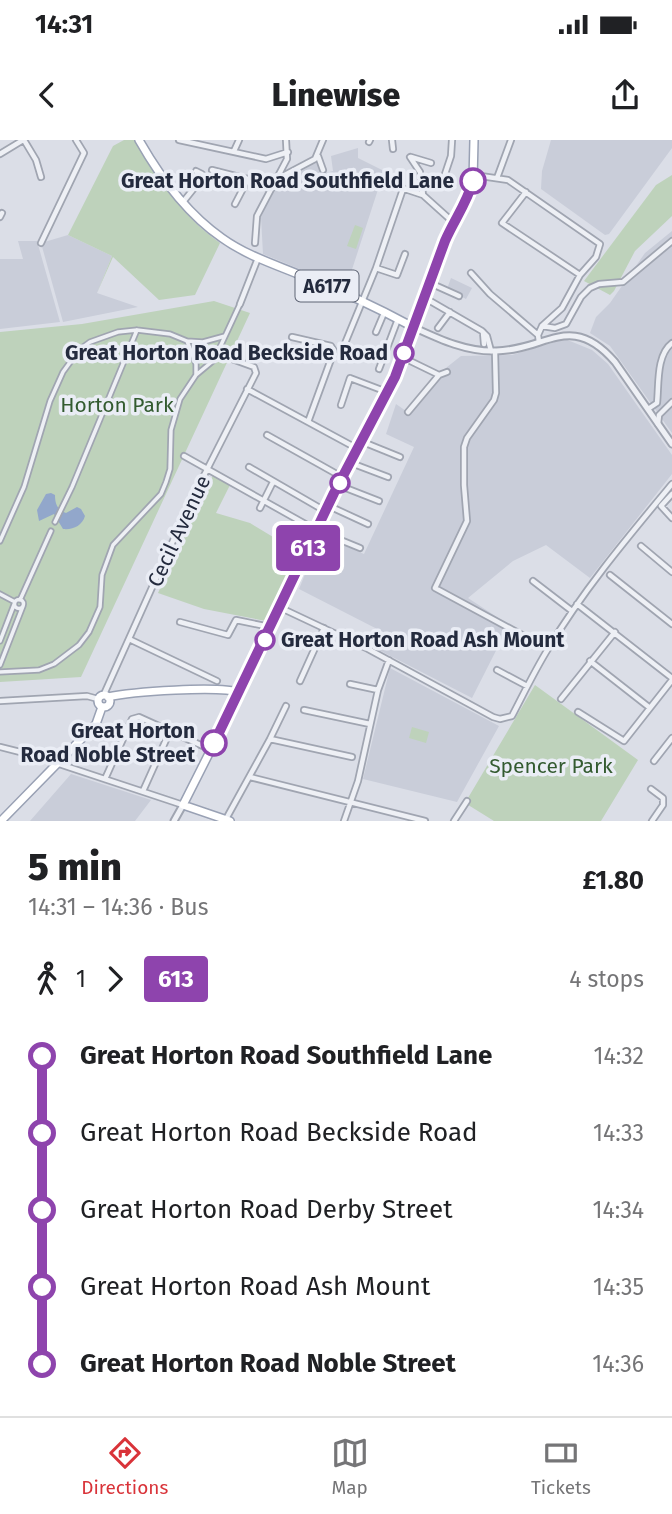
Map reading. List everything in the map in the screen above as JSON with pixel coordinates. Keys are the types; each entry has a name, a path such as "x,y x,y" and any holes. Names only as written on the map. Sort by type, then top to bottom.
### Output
{"main road":[{"name":"A6177","path":"139,140 165,181 205,225 258,258 363,302 413,327"},
{"path":"228,820 183,805 234,703 236,692 281,608 340,481 388,392 453,222 469,196 473,175 474,140"},
{"path":"1,821 96,724 104,699 135,694 236,692"}],"street":[{"path":"0,154 24,140 36,160 41,177"},
{"path":"41,243 84,153 76,140"},
{"path":"179,140 267,159 288,155"},
{"path":"234,151 239,140"},
{"path":"286,140 288,155 296,169"},
{"path":"323,140 318,156 323,170"},
{"path":"392,140 393,149"},
{"path":"445,174 451,156 452,140"},
{"path":"497,178 510,140"},
{"path":"255,243 257,216 288,155"},
{"path":"278,178 318,156"},
{"path":"422,195 420,172 410,157 431,163"},
{"path":"212,170 272,185"},
{"path":"183,202 199,183 202,174 195,171"},
{"path":"473,175 508,180 600,244 596,257 580,275 562,308 542,326 538,339"},
{"path":"235,204 248,179"},
{"path":"384,182 422,195 453,222"},
{"path":"341,354 376,268 403,189"},
{"path":"526,192 502,223 580,275"},
{"path":"542,326 555,328 566,324 581,297 590,288 598,284 623,282 640,265 672,241"},
{"path":"376,268 397,275 405,254"},
{"path":"0,672 39,670 54,664 79,645 89,632 100,607 102,575 113,545 154,502 166,482 174,412 197,375 214,360 258,258"},
{"path":"471,273 538,339"},
{"path":"430,283 459,296"},
{"path":"425,298 487,336 493,351 496,393 464,447 467,521 435,588 548,649"},
{"path":"376,332 384,312"},
{"path":"438,328 450,312"},
{"path":"379,369 398,319"},
{"path":"413,327 460,346 493,351 538,339 567,335 589,340 615,362 672,444"},
{"path":"0,541 24,487 50,401 69,361 79,350 90,342 118,332 137,330 170,334 187,341 214,341 226,335"},
{"path":"55,522 137,330"},
{"path":"482,331 484,344"},
{"path":"292,337 331,346 334,351 308,422"},
{"path":"187,341 196,363 197,375"},
{"path":"648,409 657,403 662,356 672,343"},
{"path":"402,357 439,375"},
{"name":"Cecil Avenue","path":"104,699 208,468 256,371 254,367 232,359"},
{"path":"408,412 439,375 447,372"},
{"path":"341,405 350,378 388,392"},
{"path":"247,390 361,446 400,457"},
{"path":"658,424 659,415 672,402"},
{"path":"267,435 340,481 379,500"},
{"path":"184,457 316,530 360,548"},
{"path":"351,463 388,478"},
{"path":"249,467 273,482 368,524"},
{"path":"260,508 273,482"},
{"path":"281,608 389,660 500,719 512,716 572,611 613,555 672,484"},
{"path":"672,494 661,506 672,517"},
{"path":"0,640 15,602 20,600 51,531"},
{"path":"641,546 672,572"},
{"path":"610,575 672,624"},
{"path":"533,581 572,611"},
{"path":"0,594 15,602 17,608 23,606"},
{"path":"0,664 23,606 20,600"},
{"path":"577,604 672,679 624,741 578,712"},
{"path":"180,622 228,635 236,620 271,627"},
{"path":"7,624 14,628"},
{"path":"300,681 324,628"},
{"path":"561,699 615,632"},
{"path":"129,639 217,681"},
{"path":"0,646 5,650"},
{"path":"344,821 358,780 378,690 389,660"},
{"path":"590,661 650,708"},
{"path":"497,670 528,686"},
{"path":"350,684 378,690"},
{"path":"0,701 87,696 104,699"},
{"path":"228,820 286,706"},
{"path":"304,710 370,724"},
{"path":"105,779 132,719 139,717 205,747"},
{"path":"143,791 170,731"},
{"path":"654,761 672,738"},
{"path":"270,739 352,757"},
{"path":"0,747 183,805 174,821"},
{"path":"250,777 425,821"},
{"path":"652,789 663,799 663,804 652,821"},
{"path":"454,821 467,801"}],"shaded area":[{"path":"551,140 672,140 672,148 609,234 605,235 541,189 542,171"},
{"path":"358,148 358,158 384,171 346,288 263,254 261,217 275,187 316,162 322,174 333,171 331,156"},
{"path":"672,231 672,433 610,346 590,333 596,317 610,303 645,253"},
{"path":"68,235 112,256 97,293 138,307 63,322 41,243"},
{"path":"18,241 37,241 60,322 0,329 0,259 23,259"},
{"path":"451,278 472,288 466,299 447,289"},
{"path":"565,339 592,350 608,364 672,455 672,474 590,578 546,545 513,561 468,598 509,625 472,698 373,647 383,632 299,589 321,535 364,554 414,447 386,434 396,404 406,411 437,375 461,356 512,355"},
{"path":"390,668 499,726 457,802 363,779"},
{"path":"71,774 151,800 135,821 30,821"}],"green space":[{"path":"124,140 135,140 162,183 183,209 220,243 195,295 159,300 113,257 97,293 112,256 68,235 113,146"},
{"path":"672,175 672,216 635,251 614,291 610,295 584,281 656,185"},
{"path":"355,225 363,228 356,249 347,246"},
{"name":"Horton Park","path":"214,301 250,313 81,677 0,682 0,332 82,324"},
{"path":"213,475 230,485 216,513 250,523 298,552 266,621 204,609 158,593"},
{"name":"Spencer Park","path":"535,685 638,760 601,821 494,821 465,803"},
{"path":"412,727 429,732 426,743 409,738"}],"water":[{"path":"46,494 55,495 57,506 63,512 77,507 81,509 85,516 79,525 63,529 54,514 39,521 37,510"}],"bus line":[{"name":"613","path":"214,743 334,493 359,450 395,377 445,241 469,196 473,181"}],"place":[{"name":"Great Horton Road Southfield Lane","path":"473,181"},
{"name":"Great Horton Road Beckside Road","path":"404,353"},
{"name":"Great Horton Road Ash Mount","path":"265,640"},
{"name":"Great Horton Road Noble Street","path":"214,743"}]}
